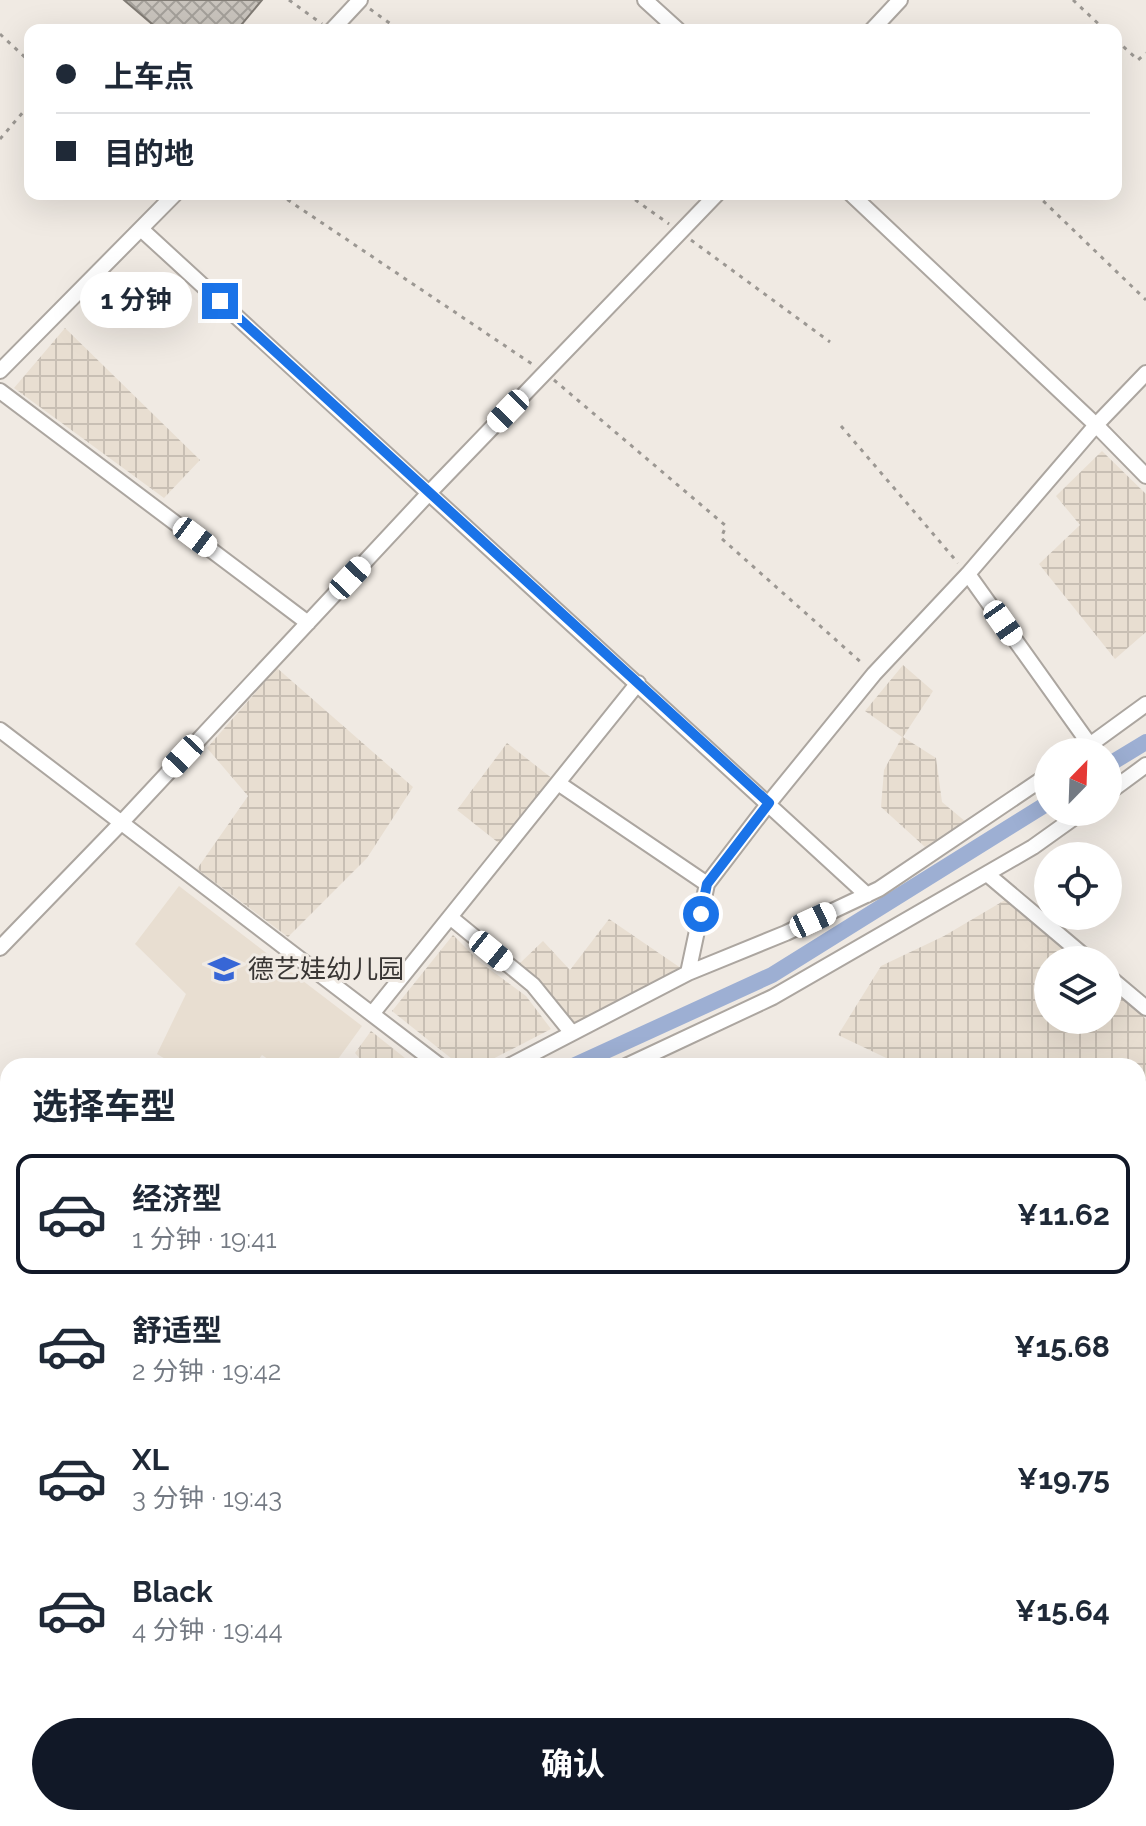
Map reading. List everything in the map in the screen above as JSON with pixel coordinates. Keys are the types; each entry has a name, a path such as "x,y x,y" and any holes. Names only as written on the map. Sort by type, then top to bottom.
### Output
{"street":[{"path":"645,0 671,24"},
{"path":"878,24 900,0"},
{"path":"337,24 360,1"},
{"path":"0,371 169,200"},
{"path":"0,948 429,493 711,200"},
{"path":"857,200 1146,476"},
{"path":"141,229 867,895"},
{"path":"688,973 707,884 874,674 968,574 1096,425 1146,373"},
{"path":"0,391 308,623"},
{"path":"968,574 1078,738"},
{"path":"372,1014 638,683"},
{"path":"1099,738 1146,704"},
{"path":"0,730 430,1058"},
{"path":"1122,784 1144,770"},
{"path":"558,783 707,884"},
{"path":"524,1058 688,973 786,933 867,895 1034,784"},
{"path":"647,1058 773,997 1033,847 1062,826"},
{"path":"987,874 1072,946"},
{"path":"450,917 533,985 572,1033"},
{"path":"1122,988 1146,1008"}],"path":[{"path":"289,0 323,24"},
{"path":"1073,0 1099,24"},
{"path":"360,1 391,24"},
{"path":"0,34 24,56"},
{"path":"1122,45 1138,60 1146,53"},
{"path":"0,139 24,111"},
{"path":"288,200 545,373 726,526 721,538 874,674"},
{"path":"635,200 830,342"},
{"path":"1042,200 1146,300"},
{"path":"841,426 968,574"}],"shaded area":[{"path":"65,328 200,460 164,498 14,388"},
{"path":"1102,451 1146,494 1146,632 1115,659 1039,564 1080,525 1056,496"},
{"path":"903,665 933,691 903,737 936,758 942,802 966,822 925,847 881,807 884,770 902,737 865,711"},
{"path":"277,668 413,787 367,858 288,937 197,869 248,796 207,748"},
{"path":"507,743 558,783 505,848 457,810"},
{"name":"德艺娃幼儿园","path":"179,886 362,1026 339,1058 266,1058 262,1055 260,1058 164,1058 157,1054 186,994 135,944"},
{"path":"1005,900 1034,925 1034,930 1040,930 1059,946 1034,946 1034,1034 1122,1034 1122,999 1146,1019 1146,1058 886,1058 838,1035 881,966 944,936"},
{"path":"609,919 688,973 572,1033 517,966 543,941 570,970"},
{"path":"453,935 480,962 526,996 551,1029 495,1058 451,1058 392,1011"},
{"path":"371,1031 405,1058 359,1058 355,1053"}],"building":[{"path":"124,0 262,0 242,24 152,24"}],"waterway":[{"path":"1122,757 1146,742"},
{"path":"590,1058 772,975 1034,812"}],"place":[{"name":"德艺娃幼儿园","path":"224,969"}],"route":[{"path":"220,301 769,803 707,884 701,914"}]}
